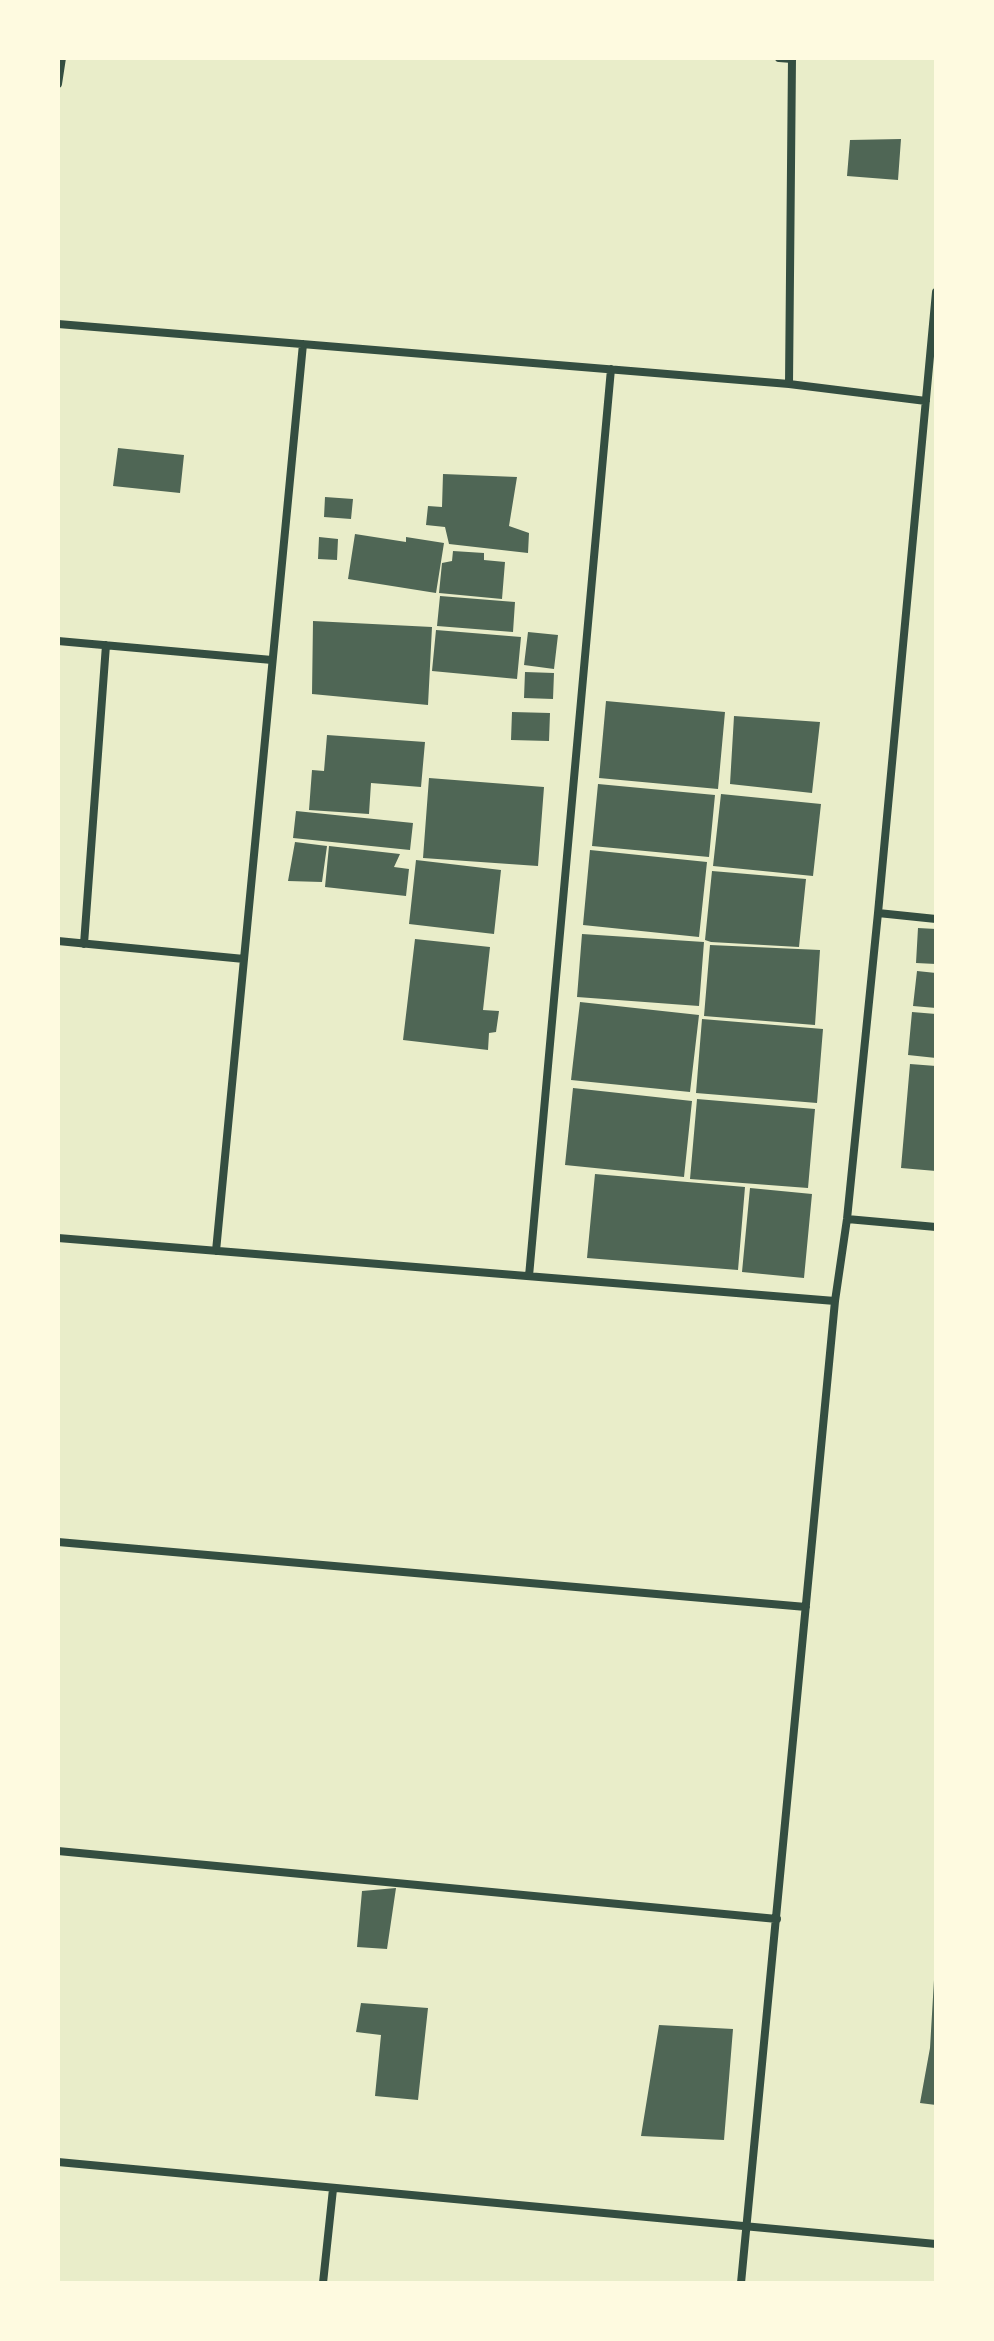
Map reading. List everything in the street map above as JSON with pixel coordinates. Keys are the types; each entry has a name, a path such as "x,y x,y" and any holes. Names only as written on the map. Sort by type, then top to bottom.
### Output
{"street":[{"path":"58,84 62,58"},
{"path":"779,58 792,58 789,384"},
{"path":"741,2283 835,1301 847,1219 878,913 936,292"},
{"path":"58,324 789,384 926,401"},
{"path":"216,1251 303,344"},
{"path":"529,1276 611,369"},
{"path":"58,641 272,660"},
{"path":"84,944 106,645"},
{"path":"878,913 936,919"},
{"path":"58,941 244,959"},
{"path":"847,1219 936,1227"},
{"path":"58,1238 835,1301"},
{"path":"58,1542 806,1607"},
{"path":"58,1851 777,1919"},
{"path":"58,2162 936,2244"},
{"path":"323,2283 333,2189"}],"building":[{"path":"901,139 898,180 847,176 850,140"},
{"path":"118,448 184,455 180,493 113,486"},
{"path":"443,474 517,477 509,526 529,533 528,553 449,544 445,527 426,525 428,506 442,507"},
{"path":"325,497 353,499 351,519 324,517"},
{"path":"355,534 406,542 406,537 444,543 436,593 348,579"},
{"path":"319,537 338,539 337,560 318,559"},
{"path":"453,551 484,553 484,560 505,562 502,599 439,593 442,563 452,561"},
{"path":"440,596 515,602 513,632 437,626"},
{"path":"313,621 432,627 428,705 312,694"},
{"path":"436,630 521,637 517,679 432,671"},
{"path":"528,632 558,635 554,669 524,665"},
{"path":"525,672 554,673 553,699 524,698"},
{"path":"606,701 725,712 718,789 599,778"},
{"path":"512,712 550,713 549,741 511,740"},
{"path":"734,716 820,722 812,793 730,784"},
{"path":"327,735 425,742 421,787 371,783 369,814 309,810 312,770 324,771"},
{"path":"429,778 544,787 538,866 423,858"},
{"path":"598,784 715,795 709,857 592,846"},
{"path":"721,794 821,804 813,876 713,866"},
{"path":"296,811 413,823 410,850 293,838"},
{"path":"295,842 327,846 322,882 288,881"},
{"path":"329,846 400,854 394,867 409,869 406,896 325,887"},
{"path":"590,850 707,862 699,937 583,925"},
{"path":"416,860 501,870 494,934 409,924"},
{"path":"712,871 806,879 799,947 705,940"},
{"path":"918,928 936,929 936,964 916,963"},
{"path":"582,934 704,942 699,1006 577,997"},
{"path":"415,939 490,947 483,1010 499,1011 496,1032 489,1033 488,1050 403,1040"},
{"path":"710,945 820,950 815,1025 704,1016"},
{"path":"917,971 936,973 936,1008 913,1006"},
{"path":"580,1002 699,1015 690,1092 571,1080"},
{"path":"912,1012 936,1014 936,1058 908,1055"},
{"path":"702,1019 823,1029 817,1103 696,1093"},
{"path":"910,1064 936,1066 936,1171 901,1168"},
{"path":"573,1088 692,1101 684,1177 565,1165"},
{"path":"697,1099 815,1109 808,1188 690,1179"},
{"path":"595,1174 745,1187 738,1270 587,1258"},
{"path":"750,1188 812,1194 804,1278 742,1272"},
{"path":"396,1888 387,1949 357,1947 362,1891"},
{"path":"934,1980 936,2105 920,2103 930,2048"},
{"path":"361,2003 428,2008 418,2100 375,2096 381,2035 356,2032"},
{"path":"659,2025 733,2029 724,2140 641,2136"}]}
